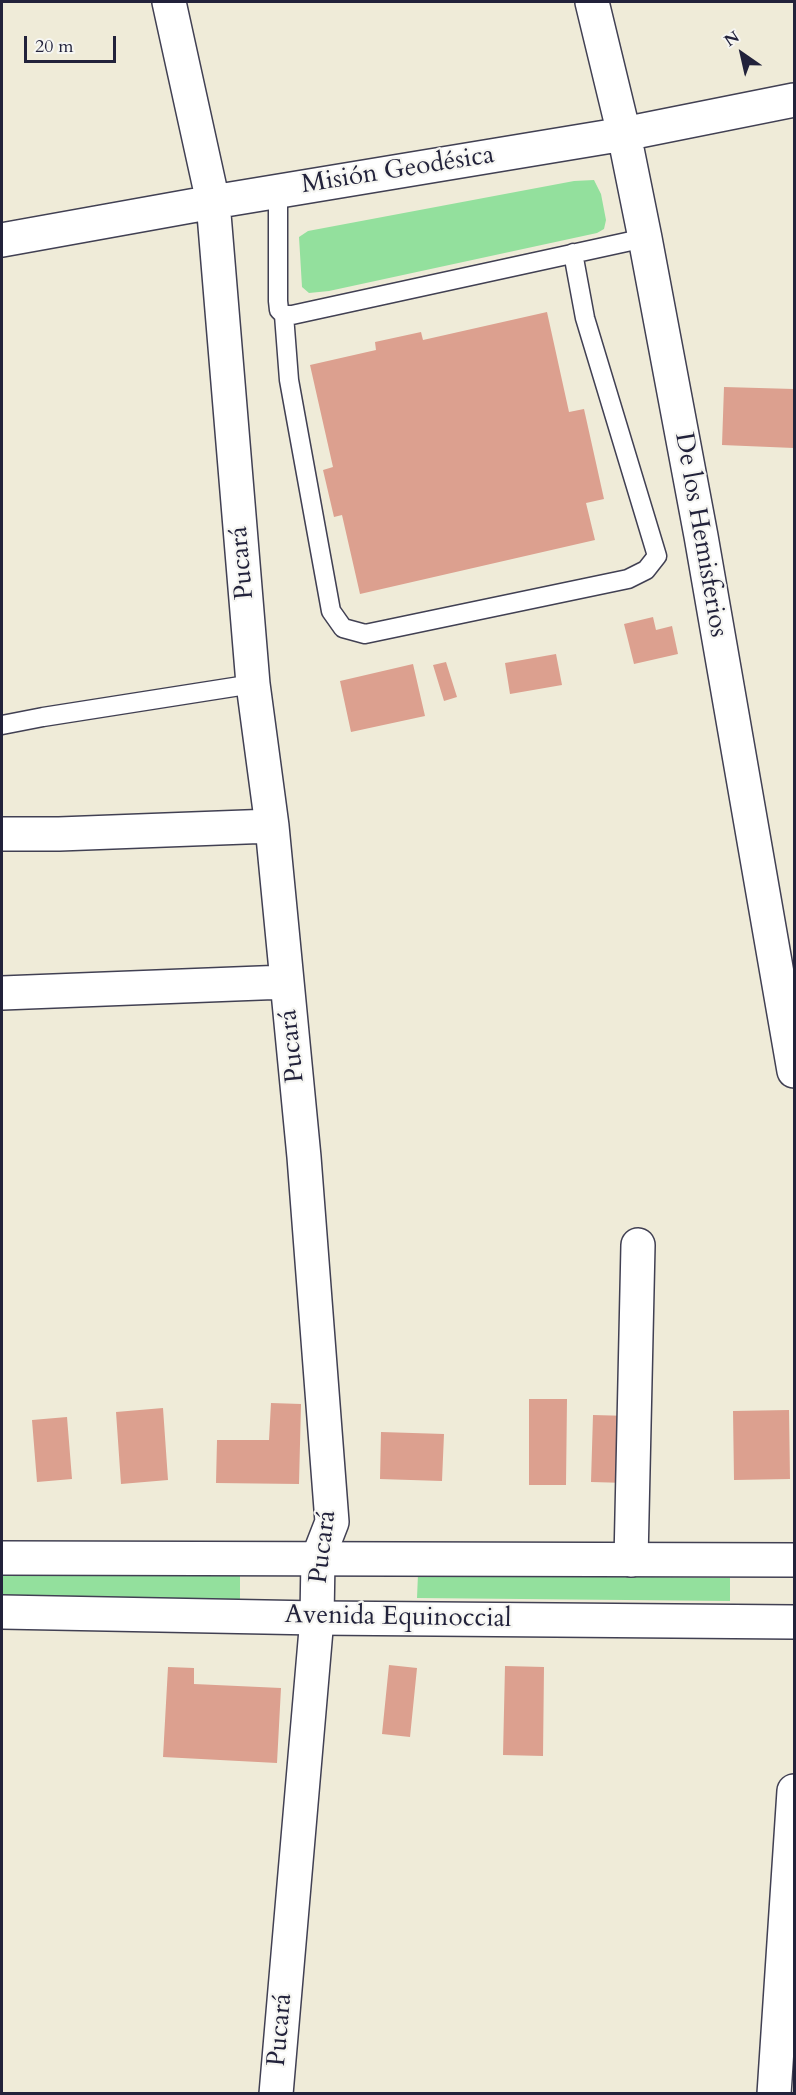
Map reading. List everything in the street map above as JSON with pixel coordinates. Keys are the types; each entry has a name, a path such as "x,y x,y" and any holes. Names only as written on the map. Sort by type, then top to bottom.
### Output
{"street":[{"name":"Pucará","path":"169,2 213,202 253,684 272,826 304,1157 332,1522 318,1558 317,1618 276,2094"},
{"name":"De los Hemisferios","path":"592,2 624,134 645,238 701,536 795,1071"},
{"name":"Misión Geodésica","path":"2,240 213,202 624,134 795,100"},
{"path":"2,834 272,826"},
{"path":"2,993 286,982"},
{"path":"631,1560 638,1245"},
{"path":"2,1558 795,1560"},
{"name":"Avenida Equinoccial","path":"2,1612 317,1618 795,1622"},
{"path":"774,2094 795,1791"}],"lane":[{"path":"278,191 279,310 284,315 289,380 331,611 343,628 365,634 628,579 646,570 657,556 585,318 573,253"},
{"path":"284,315 645,238"},
{"path":"2,725 253,684"}],"green space":[{"path":"594,180 601,194 606,220 604,229 597,233 329,291 309,293 302,287 299,237 308,231 574,181"},
{"path":"418,1574 730,1578 730,1601 417,1598"},
{"path":"2,1576 240,1576 240,1601 2,1600"}],"building":[{"path":"547,312 569,412 584,409 604,499 586,503 595,540 360,594 342,515 334,517 323,470 333,467 310,365 376,350 375,342 421,332 423,340"},
{"path":"724,387 794,389 794,448 722,445"},
{"path":"653,617 656,630 672,626 678,654 634,664 624,624"},
{"path":"556,654 562,685 510,694 505,663"},
{"path":"446,662 457,697 444,701 433,665"},
{"path":"413,664 425,716 351,732 340,681"},
{"path":"529,1399 567,1399 566,1485 529,1485"},
{"path":"271,1403 301,1404 299,1484 216,1483 217,1440 269,1440"},
{"path":"163,1408 168,1480 121,1484 116,1412"},
{"path":"789,1410 790,1479 734,1480 733,1411"},
{"path":"593,1415 630,1416 627,1483 591,1482"},
{"path":"67,1417 72,1479 37,1482 32,1420"},
{"path":"381,1432 444,1434 442,1481 380,1479"},
{"path":"389,1665 417,1668 410,1737 382,1734"},
{"path":"505,1666 544,1667 543,1756 503,1755"},
{"path":"168,1667 194,1668 194,1684 281,1688 277,1763 163,1757"}]}
